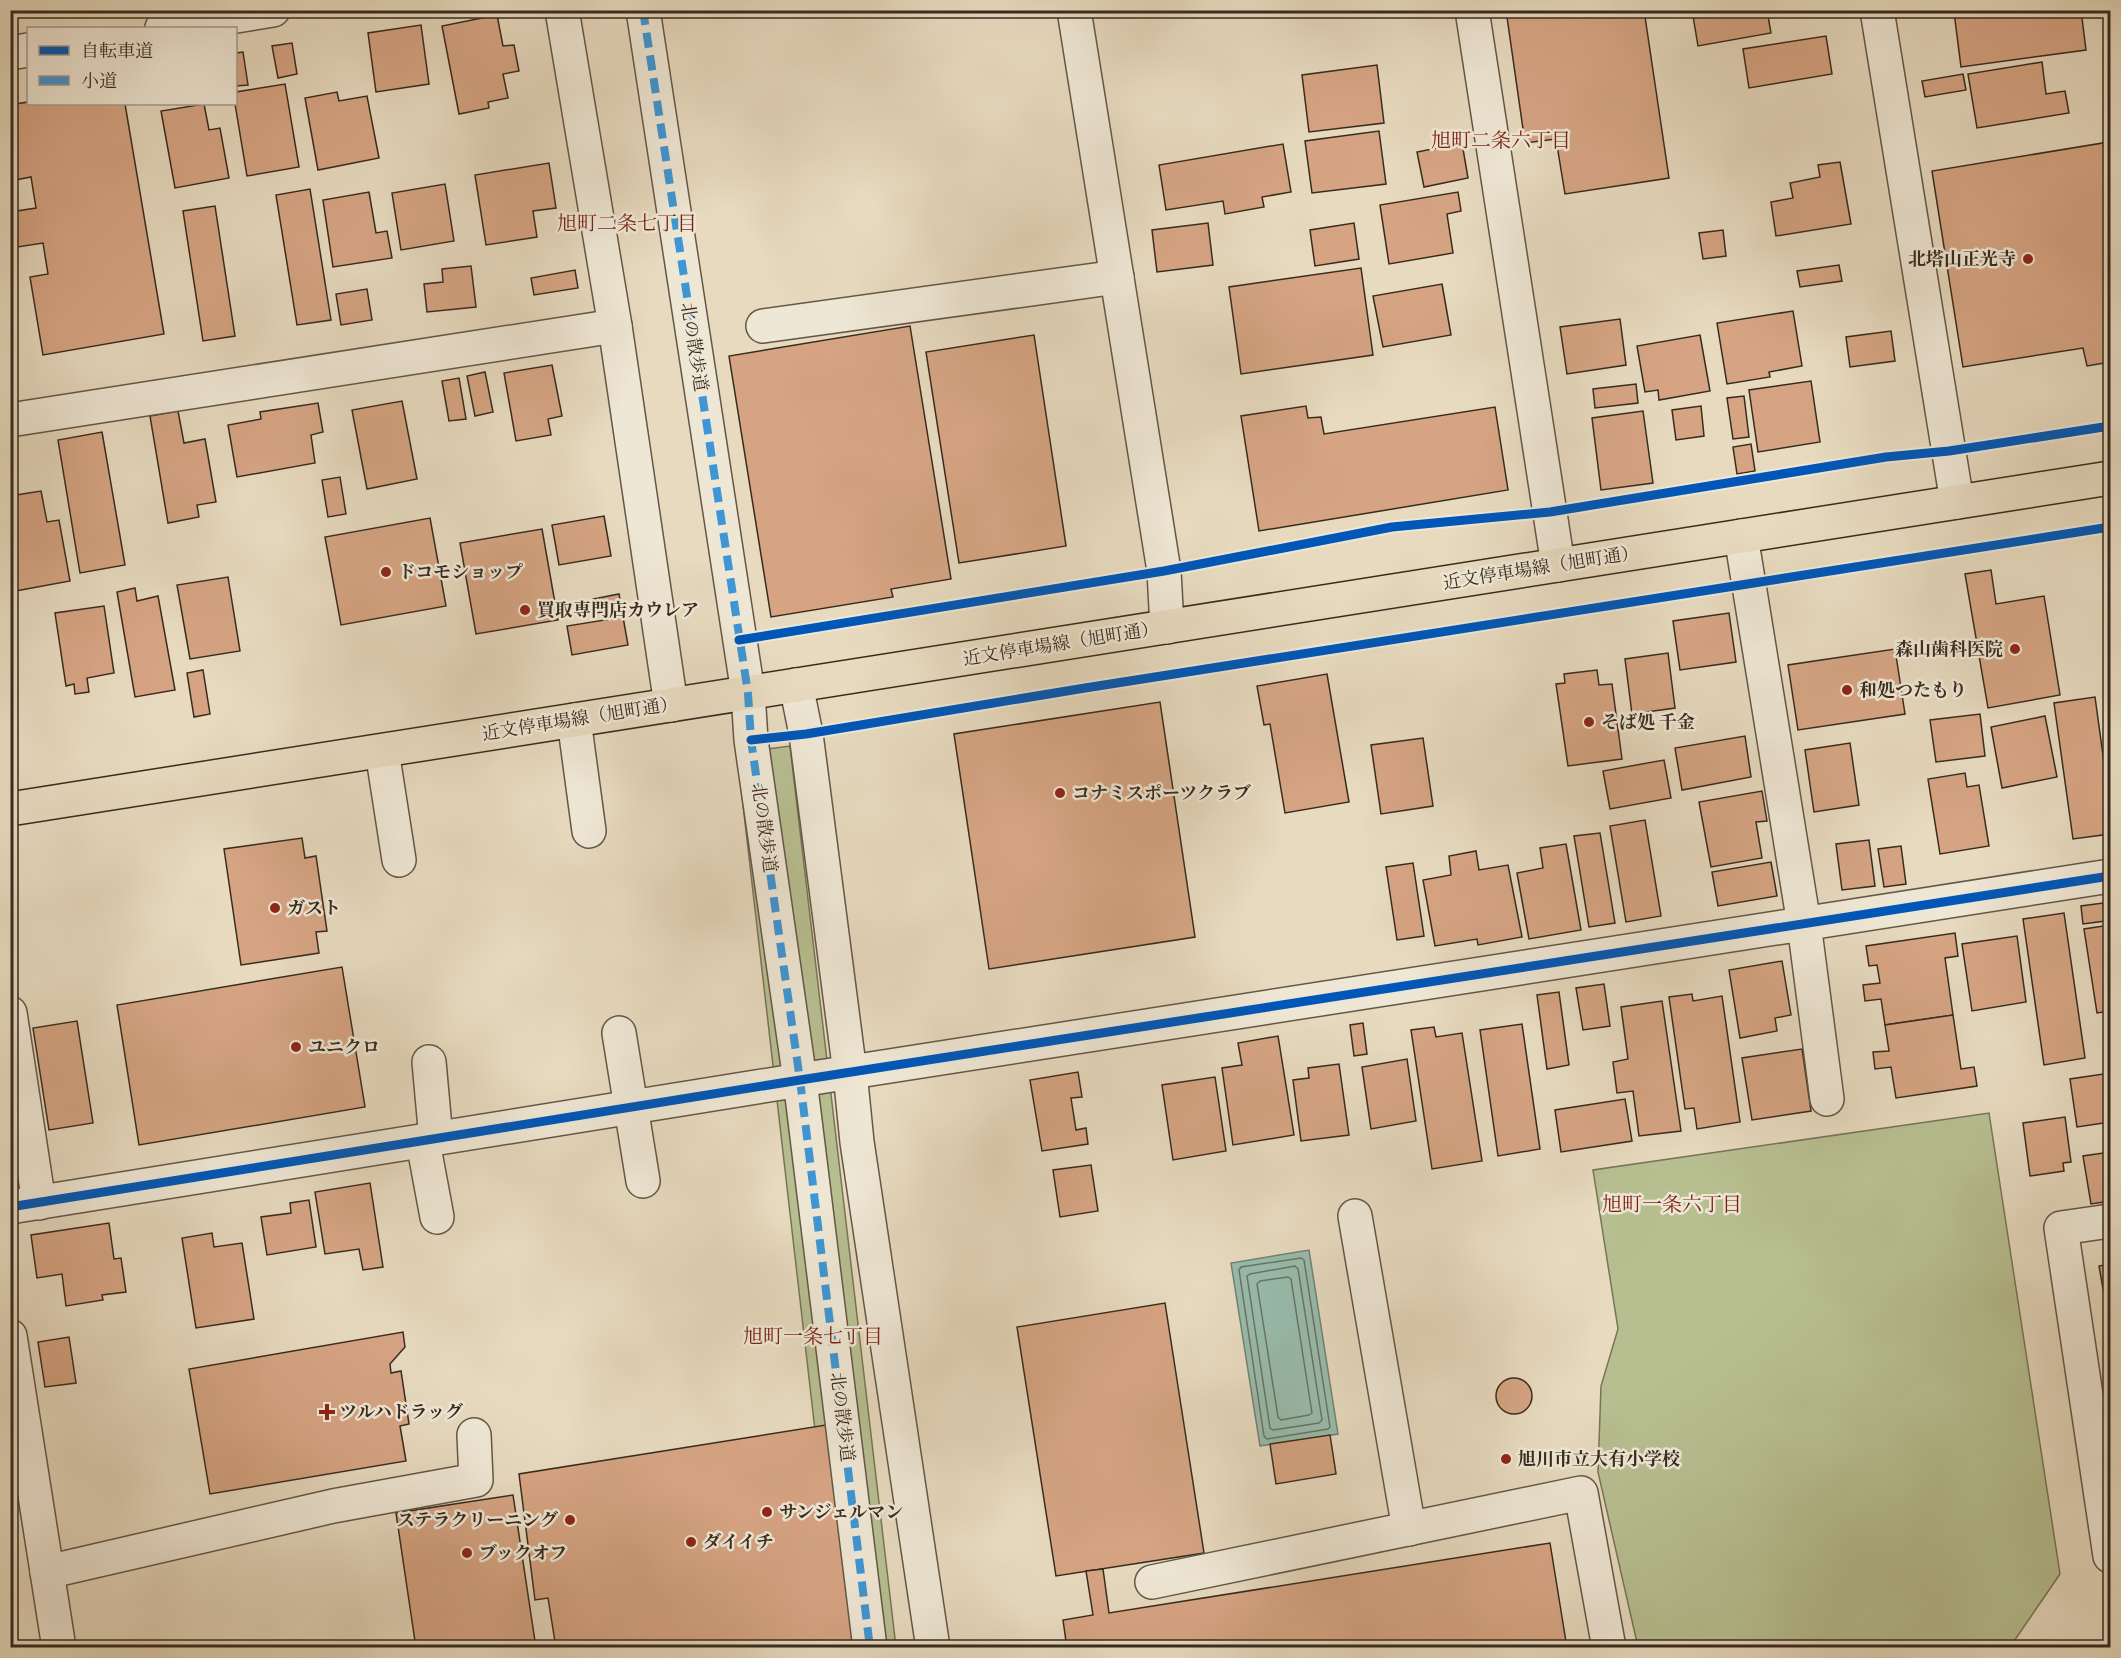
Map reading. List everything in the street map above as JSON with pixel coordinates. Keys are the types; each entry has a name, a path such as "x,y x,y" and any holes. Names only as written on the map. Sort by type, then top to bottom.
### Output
{"main road":[{"name":"近文停車場線（旭町通）","path":"10,809 2110,478"}],"street":[{"path":"168,27 273,10"},
{"path":"562,10 615,326 671,705"},
{"name":"北の散歩道","path":"643,10 748,693 751,740 800,1080 870,1647"},
{"path":"1074,10 1164,571 1167,627"},
{"path":"1472,10 1558,565"},
{"path":"1877,10 1957,502"},
{"path":"10,53 27,50"},
{"path":"763,326 1117,277"},
{"path":"10,420 615,326"},
{"path":"1741,536 1804,924 1827,1100"},
{"path":"796,685 808,746 857,1142 933,1647"},
{"path":"574,720 589,831"},
{"path":"382,751 399,860"},
{"path":"10,1013 25,1205 800,1080 2110,876"},
{"path":"619,1033 643,1181"},
{"path":"429,1062 430,1140 437,1217"},
{"path":"1355,1216 1409,1529"},
{"path":"2110,1221 2061,1228 2110,1556"},
{"path":"10,1336 16,1412 59,1647"},
{"path":"47,1572 333,1506 476,1480 474,1435"},
{"path":"1152,1582 1581,1493 1609,1647"}],"shaded area":[{"path":"790,746 896,1647 840,1647 737,753"},
{"path":"1989,1113 2060,1574 2010,1647 1638,1647 1598,1472 1601,1386 1618,1329 1593,1170"}],"water":[{"path":"1309,1250 1338,1434 1260,1446 1231,1263"}],"building":[{"path":"16,10 31,10 32,13 17,15"},
{"path":"1506,10 1644,10 1669,178 1565,194 1556,139 1525,143"},
{"path":"1692,10 1780,10 1781,14 1768,16 1771,33 1698,46"},
{"path":"1962,10 2081,10 2086,50 1961,67 1954,12"},
{"path":"497,15 503,46 514,45 519,71 503,74 508,98 488,102 489,108 459,114 442,26"},
{"path":"421,25 429,84 376,92 368,33"},
{"path":"1826,36 1832,74 1749,88 1743,49"},
{"path":"292,43 297,74 278,78 272,46"},
{"path":"243,52 248,85 237,86 237,53"},
{"path":"2042,62 2046,94 2065,91 2069,113 1977,128 1968,74"},
{"path":"1377,65 1384,123 1309,132 1302,75"},
{"path":"1963,74 1966,90 1925,97 1922,81"},
{"path":"285,84 299,167 247,176 235,105 237,105 237,92"},
{"path":"337,92 339,101 367,96 379,158 318,170 305,98"},
{"path":"27,102 27,105 125,105 164,334 43,355 30,277 48,274 43,243 11,248 10,246 10,212 36,208 31,177 10,181 10,105"},
{"path":"204,105 209,130 220,128 229,178 175,188 161,111"},
{"path":"1379,131 1386,184 1312,193 1305,141"},
{"name":"北塔山正光寺","path":"2109,142 2110,362 2087,366 2083,348 1963,367 1932,171"},
{"path":"1462,143 1468,178 1424,187 1417,152"},
{"path":"1283,144 1291,192 1262,197 1264,207 1225,214 1223,201 1166,210 1159,165"},
{"path":"1840,162 1851,224 1776,236 1771,202 1793,198 1790,183 1820,177 1818,165"},
{"path":"549,163 556,208 533,211 537,237 486,245 475,175"},
{"path":"445,184 454,241 401,250 392,193"},
{"path":"310,189 331,320 297,325 276,195"},
{"path":"369,192 376,233 387,231 392,258 333,267 323,200"},
{"path":"1458,192 1461,211 1447,214 1453,253 1389,264 1380,205"},
{"path":"215,206 235,336 203,341 183,211"},
{"path":"1208,223 1213,265 1157,272 1152,230"},
{"path":"1354,223 1359,259 1315,266 1310,230"},
{"path":"1723,230 1726,256 1703,259 1699,233"},
{"path":"1839,265 1842,281 1800,287 1797,271"},
{"path":"471,266 476,307 427,312 424,284 443,282 442,269"},
{"path":"1361,268 1373,355 1241,374 1229,287"},
{"path":"575,270 578,288 534,295 531,278"},
{"path":"1442,284 1451,335 1383,347 1373,296"},
{"path":"367,289 372,320 341,325 336,294"},
{"path":"1793,311 1802,366 1769,372 1770,377 1727,384 1717,323"},
{"path":"1620,319 1626,365 1567,374 1560,327"},
{"path":"910,326 951,579 891,589 893,597 771,617 729,356"},
{"path":"1891,331 1895,361 1850,367 1846,337"},
{"path":"1034,335 1066,546 959,563 926,352"},
{"path":"1700,335 1710,391 1659,400 1658,390 1645,392 1637,346"},
{"path":"552,365 562,416 548,419 551,435 516,441 504,373"},
{"path":"485,372 493,412 475,416 467,376"},
{"path":"459,378 466,419 449,421 442,381"},
{"path":"1811,381 1820,442 1758,452 1749,390"},
{"path":"1636,384 1638,403 1595,408 1593,389"},
{"path":"1744,396 1749,437 1733,439 1727,398"},
{"path":"402,401 417,479 367,489 352,410"},
{"path":"318,403 323,432 311,435 315,463 237,477 228,425 261,419 260,412"},
{"path":"1306,406 1308,418 1321,417 1324,434 1495,407 1508,490 1259,531 1241,416"},
{"path":"1701,406 1704,436 1676,440 1672,410"},
{"path":"178,411 184,443 205,439 216,502 197,505 199,517 168,523 150,416"},
{"path":"1643,411 1653,483 1601,490 1592,418"},
{"path":"102,432 125,565 80,573 58,440"},
{"path":"1751,444 1755,471 1737,474 1733,447"},
{"path":"340,477 346,514 328,517 322,480"},
{"path":"41,491 47,522 59,520 70,581 10,592 10,496"},
{"path":"604,516 611,556 559,565 552,525"},
{"name":"ドコモショップ","path":"430,518 446,606 341,625 325,537"},
{"path":"542,529 558,620 476,634 460,543"},
{"name":"森山歯科医院","path":"1991,570 1996,604 2044,596 2060,695 1988,708 1965,574"},
{"path":"228,577 240,651 190,659 177,585"},
{"path":"135,588 137,601 158,596 175,690 135,697 117,592"},
{"path":"619,594 622,609 596,613 593,599"},
{"path":"104,606 114,673 87,678 89,692 75,694 74,684 66,686 55,613"},
{"path":"1729,613 1736,662 1680,670 1673,621"},
{"path":"623,617 628,645 572,655 567,626"},
{"name":"和処つたもり","path":"1895,649 1905,714 1798,730 1788,665"},
{"path":"1668,653 1675,708 1632,714 1625,659"},
{"path":"203,670 210,714 194,717 187,673"},
{"name":"そば処 千金","path":"1597,670 1599,685 1612,684 1622,759 1568,766 1556,684 1565,683 1564,674"},
{"path":"1327,674 1349,802 1285,813 1270,724 1264,725 1257,686"},
{"path":"2095,697 2110,806 2110,834 2073,839 2054,703"},
{"path":"1160,702 1195,937 989,969 954,734"},
{"path":"1980,714 1985,756 1936,762 1930,720"},
{"path":"2045,716 2057,777 2002,788 1991,727"},
{"path":"1745,736 1751,777 1682,790 1675,748"},
{"path":"1423,738 1433,806 1381,814 1371,745"},
{"path":"1850,743 1859,805 1814,812 1805,750"},
{"path":"1664,760 1671,798 1610,809 1603,771"},
{"path":"1965,773 1967,787 1979,785 1989,846 1940,854 1928,779"},
{"path":"1762,791 1767,821 1756,822 1762,858 1711,867 1699,802"},
{"path":"1645,820 1661,916 1626,922 1610,826"},
{"path":"1600,833 1615,923 1589,927 1574,836"},
{"path":"302,838 305,858 316,856 327,931 316,932 319,953 241,965 224,849"},
{"path":"1869,840 1875,886 1842,890 1836,844"},
{"path":"1566,844 1581,930 1529,939 1517,873 1543,868 1540,848"},
{"path":"1901,846 1906,884 1884,887 1878,849"},
{"path":"1476,851 1479,870 1508,865 1522,937 1478,945 1477,939 1435,946 1423,880 1451,875 1449,856"},
{"path":"1771,862 1777,896 1718,906 1712,872"},
{"path":"1413,863 1424,936 1397,940 1386,867"},
{"path":"2103,903 2105,921 2083,924 2081,906"},
{"path":"2064,913 2085,1058 2044,1065 2023,919"},
{"path":"2110,925 2110,1011 2097,1013 2084,929"},
{"path":"1955,933 1958,956 1945,958 1953,1015 1885,1025 1881,999 1865,1001 1863,985 1880,983 1877,965 1869,966 1866,946"},
{"path":"2017,936 2026,1002 1972,1011 1962,944"},
{"path":"1782,961 1791,1015 1775,1018 1777,1031 1740,1038 1729,970"},
{"path":"342,967 365,1107 139,1145 117,1005"},
{"path":"1604,984 1610,1026 1583,1030 1576,988"},
{"path":"1559,992 1569,1065 1547,1069 1537,995"},
{"path":"1692,994 1693,1001 1722,996 1740,1122 1697,1129 1694,1108 1685,1109 1669,997"},
{"path":"1662,1001 1681,1131 1639,1136 1633,1091 1617,1093 1613,1062 1628,1059 1621,1007"},
{"path":"1953,1015 1961,1069 1974,1067 1977,1086 1896,1098 1891,1067 1875,1069 1873,1052 1889,1051 1885,1025"},
{"path":"77,1021 93,1123 49,1130 33,1028"},
{"path":"1363,1023 1367,1054 1354,1056 1350,1025"},
{"path":"1522,1024 1540,1149 1498,1156 1480,1030"},
{"path":"1434,1027 1436,1037 1462,1033 1482,1161 1432,1169 1411,1030"},
{"path":"1278,1036 1294,1135 1233,1145 1222,1068 1242,1065 1238,1043"},
{"path":"1802,1049 1811,1111 1752,1120 1742,1058"},
{"path":"1407,1059 1416,1121 1371,1129 1362,1067"},
{"path":"1339,1064 1349,1135 1301,1141 1293,1080 1309,1078 1308,1068"},
{"path":"1078,1072 1082,1097 1071,1098 1076,1130 1086,1128 1088,1144 1042,1151 1030,1080"},
{"path":"2110,1073 2110,1122 2077,1127 2070,1079"},
{"path":"1215,1077 1226,1151 1173,1160 1162,1085"},
{"path":"1625,1099 1632,1141 1561,1152 1555,1110"},
{"path":"2065,1117 2071,1162 2063,1163 2064,1171 2030,1176 2023,1123"},
{"path":"2110,1152 2110,1201 2091,1204 2083,1156"},
{"path":"1091,1165 1098,1211 1060,1217 1053,1170"},
{"path":"370,1183 383,1267 363,1270 359,1249 325,1254 315,1192"},
{"path":"309,1200 316,1247 267,1255 261,1217 291,1213 290,1203"},
{"path":"109,1223 114,1259 121,1258 126,1292 102,1295 103,1300 66,1306 62,1274 37,1278 31,1235"},
{"path":"212,1233 214,1247 242,1243 254,1319 196,1328 182,1238"},
{"path":"2110,1264 2110,1318 2108,1318 2099,1266"},
{"path":"1165,1303 1204,1553 1056,1576 1017,1327"},
{"path":"403,1332 405,1347 390,1364 391,1373 401,1371 409,1424 400,1426 406,1461 210,1494 189,1369"},
{"path":"69,1337 76,1383 45,1387 38,1342"},
{"path":"1514,1378 1527,1383 1532,1396 1527,1409 1514,1414 1501,1409 1496,1396 1501,1383"},
{"path":"826,1425 860,1648 556,1648 548,1598 535,1600 519,1474"},
{"path":"1330,1435 1336,1474 1276,1484 1270,1444"},
{"path":"513,1495 536,1648 416,1648 396,1513"},
{"path":"1550,1543 1567,1648 1067,1648 1063,1620 1093,1615 1086,1571 1103,1569 1109,1613"}],"marked path":[{"path":"643,10 748,693 751,740 800,1080 870,1648"}],"cycle path":[{"path":"739,640 1164,571 1392,527 1550,512 1886,457 1949,451 2110,426"},
{"path":"751,740 806,734 2110,527"},
{"path":"10,1207 800,1080 2110,876"}],"place":[{"name":"北塔山正光寺","path":"2028,259"},
{"name":"ドコモショップ","path":"386,572"},
{"name":"買取専門店カウレア","path":"525,610"},
{"name":"森山歯科医院","path":"2015,649"},
{"name":"和処つたもり","path":"1847,690"},
{"name":"そば処 千金","path":"1589,722"},
{"name":"コナミスポーツクラブ","path":"1060,793"},
{"name":"ガスト","path":"275,908"},
{"name":"ユニクロ","path":"296,1047"},
{"name":"ツルハドラッグ","path":"327,1412"},
{"name":"旭川市立大有小学校","path":"1506,1459"},
{"name":"サンジェルマン","path":"767,1512"},
{"name":"ステラクリーニング","path":"570,1520"},
{"name":"ダイイチ","path":"691,1542"},
{"name":"ブックオフ","path":"467,1553"}],"district":[{"name":"旭町二条六丁目","path":"1501,140"},
{"name":"旭町二条七丁目","path":"627,223"},
{"name":"旭町一条六丁目","path":"1672,1204"},
{"name":"旭町一条七丁目","path":"813,1336"}]}
